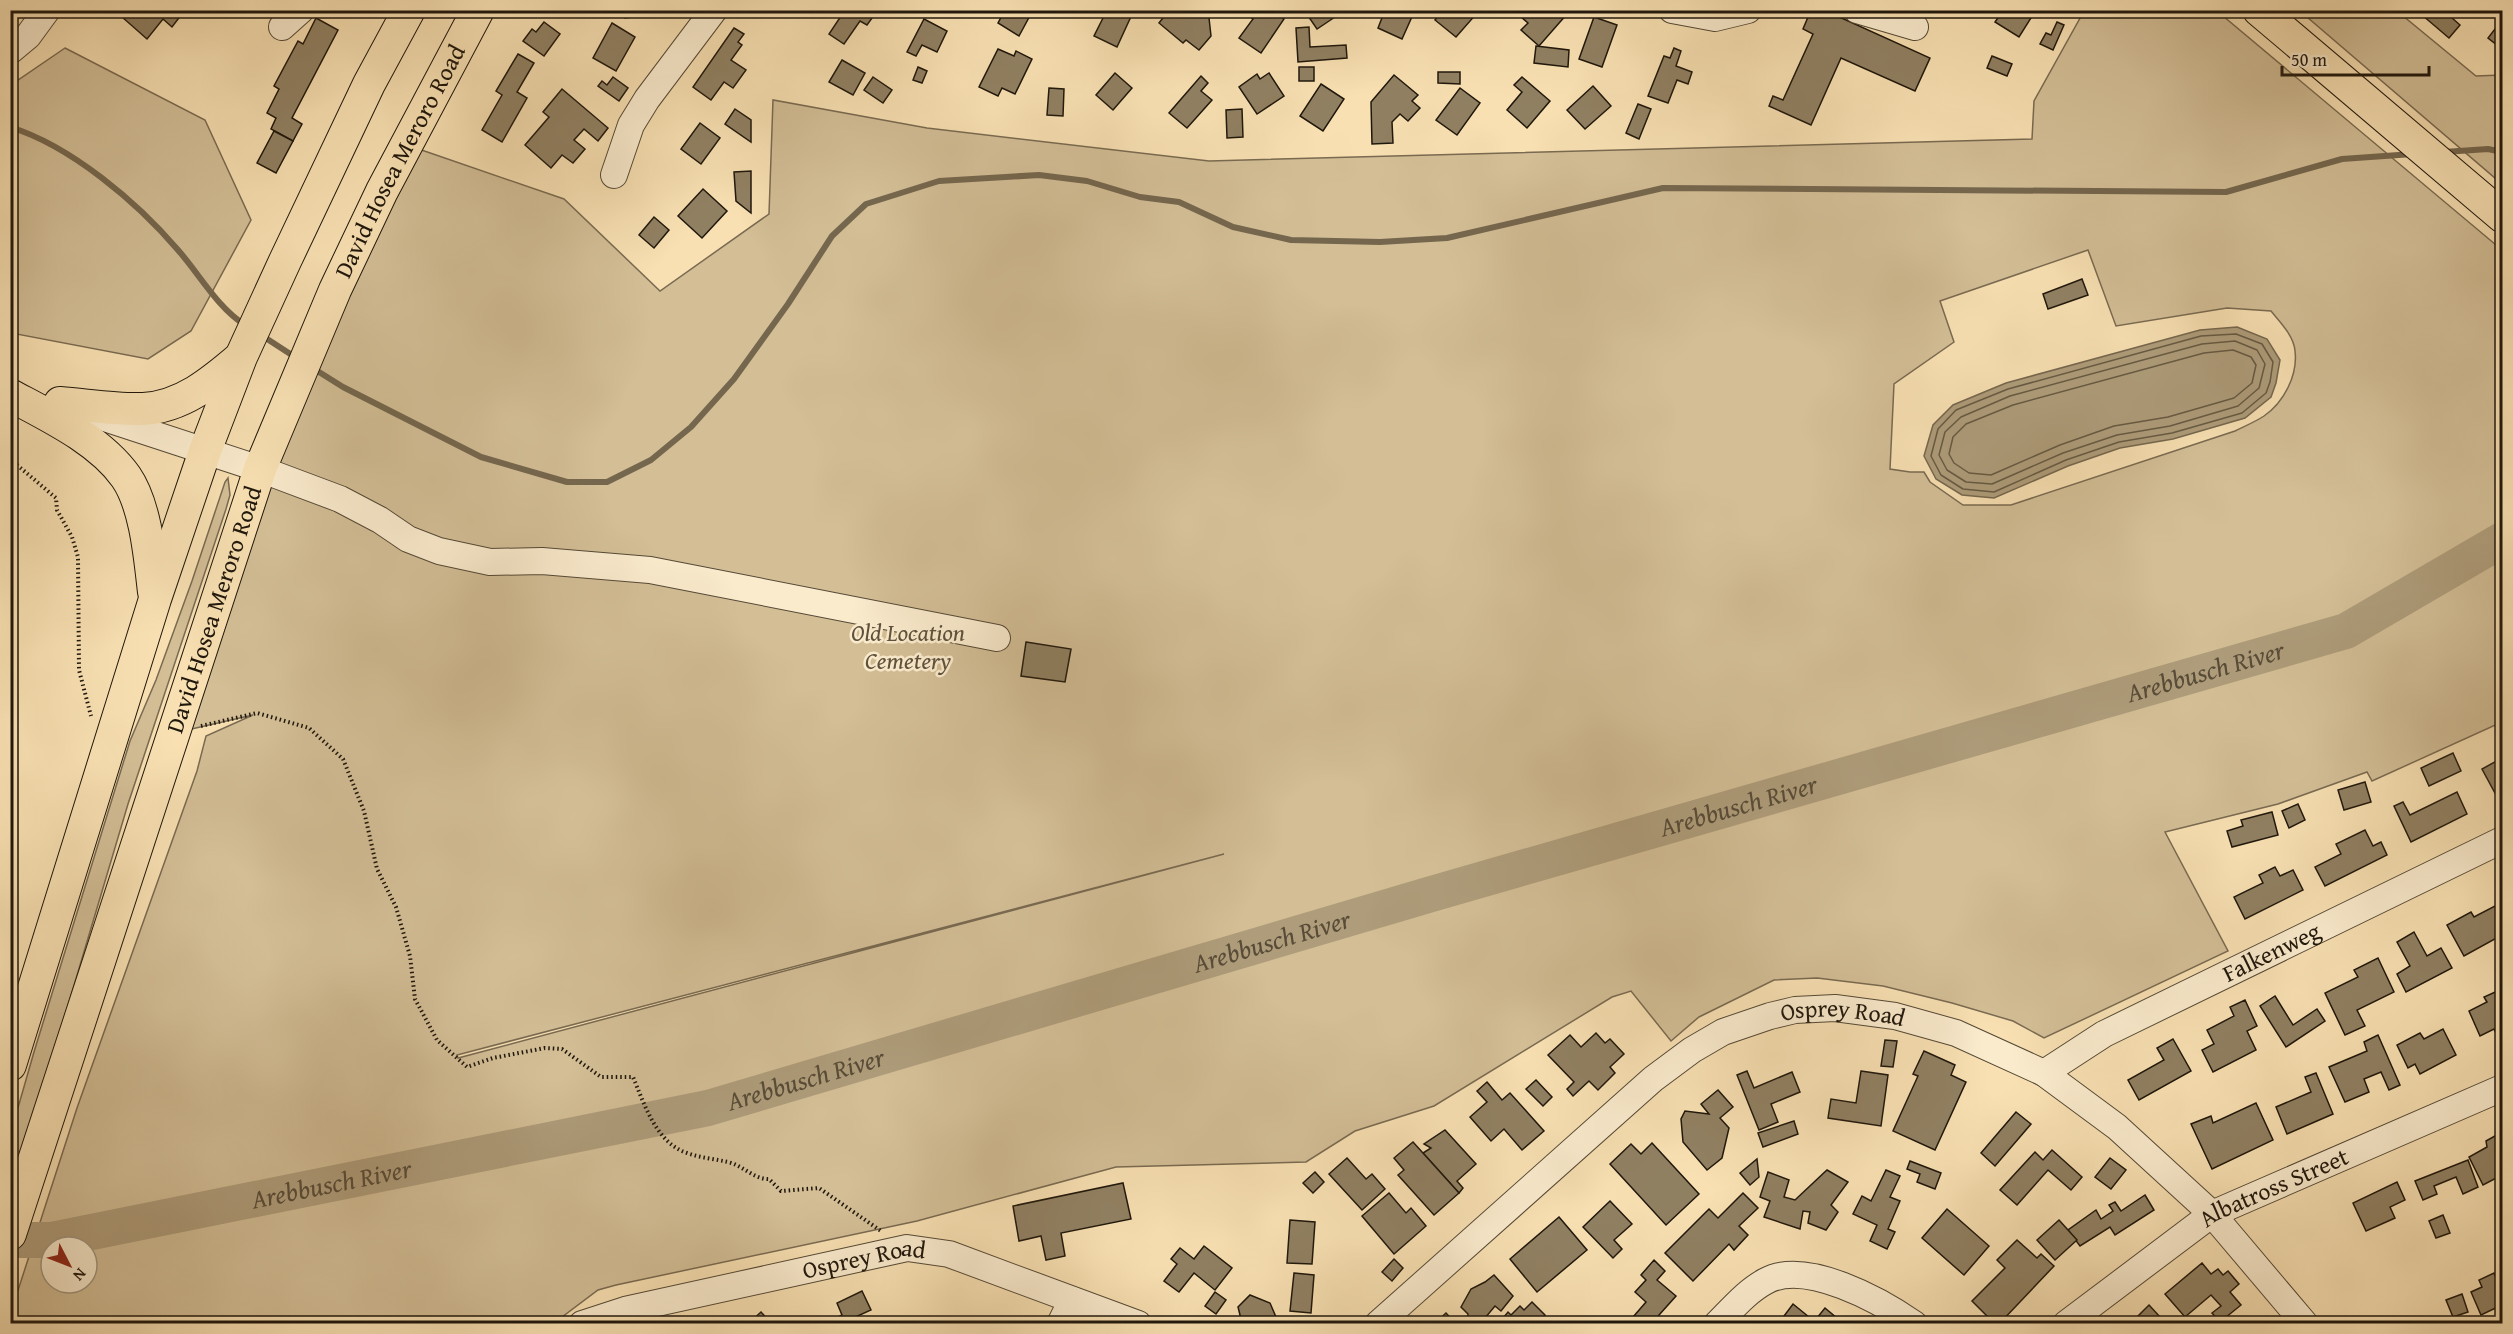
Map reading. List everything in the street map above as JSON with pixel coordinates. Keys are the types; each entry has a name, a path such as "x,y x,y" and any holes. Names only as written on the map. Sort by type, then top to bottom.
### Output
{"main road":[{"path":"10,1065 155,599 205,452 243,352 285,261 369,84 409,10"},
{"name":"David Hosea Meroro Road","path":"10,1234 260,469 335,290 382,191 478,10"},
{"path":"2259,10 2502,216"},
{"path":"60,403 144,409 171,403 191,395 214,381 243,352"},
{"path":"10,393 64,424 113,461 127,478 136,500 148,545 155,599"}],"street":[{"path":"19,44 47,10"},
{"path":"614,175 631,125 647,99 714,10"},
{"path":"1672,10 1715,18 1748,10"},
{"path":"1857,10 1915,27"},
{"path":"10,393 60,403 260,469 340,499 380,520 408,539 439,551 490,562 542,561 650,570 997,638"},
{"name":"Falkenweg","path":"2044,1073 2104,1034 2502,840"},
{"name":"Osprey Road","path":"1378,1323 1653,1080 1692,1050 1723,1032 1770,1016 1795,1010 1835,1008 1895,1016 1956,1033 2044,1073 2117,1127 2212,1214 2305,1323"},
{"name":"Albatross Street","path":"2066,1323 2212,1214 2502,1088"},
{"name":"Osprey Road","path":"582,1323 625,1310 907,1248 950,1254 1138,1323"},
{"path":"1717,1323 1752,1290 1768,1280 1782,1276 1803,1275 1827,1280 1895,1311 1914,1323"},
{"path":"1060,1323 1072,1300"}],"path":[{"path":"10,459 56,498 57,510 72,537 78,557 79,670 92,715 91,726"},
{"path":"174,733 257,713 309,728 343,759 364,811 377,869 396,907 410,956 415,999 437,1040 467,1067 493,1058 545,1048 562,1049 601,1077 633,1077 651,1120 669,1142 684,1153 741,1167 758,1179 770,1179 781,1191 819,1188 907,1248"}],"green space":[{"name":"Old Location Cemetery","path":"2084,11 2217,11 2502,250 2502,722 2372,781 2367,772 2278,804 2165,832 2228,951 2044,1038 2013,1021 1952,1003 1883,986 1817,978 1774,980 1699,1017 1671,1041 1631,991 1612,997 1434,1106 1355,1131 1306,1162 1116,1167 917,1221 616,1285 598,1290 554,1323 11,1324 11,1312 77,1108 197,771 206,736 253,715 174,733 260,469 407,145 564,199 660,291 769,214 773,100 927,128 1209,161 2032,139 2034,101","holes":["2088,250 2116,326 2227,308 2271,311 2294,345 2295,360 2292,378 2283,396 2271,410 2235,431 2011,505 1963,505 1930,482 1924,472 1890,469 1894,384 1954,342 1940,301","1224,854 458,1058 457,1055"]},
{"path":"2300,11 2397,11 2476,76 2502,75 2502,184"},
{"path":"65,48 205,120 251,220 191,331 148,359 11,333 11,85"},
{"path":"228,478 230,495 226,509 128,804 11,1197 11,1132 34,1052 130,741 156,680"}],"water":[{"path":"2237,327 2267,339 2280,360 2271,397 2245,418 2173,439 2120,448 2068,466 1994,498 1962,495 1936,479 1924,456 1933,425 1953,405 2006,383 2200,330"}],"building":[{"path":"127,10 185,10 172,27 163,19 147,39 122,17"},
{"path":"624,10 667,10 667,12 625,18"},
{"path":"845,10 870,10 875,14 867,25 860,21 844,44 829,34"},
{"path":"1005,10 1033,10 1019,36 998,23"},
{"path":"1088,10 1134,10 1117,47 1094,36 1105,14 1088,13"},
{"path":"1169,10 1201,10 1209,18 1211,36 1199,50 1186,40 1183,43 1159,23"},
{"path":"1242,10 1271,10 1284,19 1261,53 1239,38 1253,19"},
{"path":"1304,10 1343,10 1344,11 1317,29"},
{"path":"1385,10 1415,10 1402,39 1378,28"},
{"path":"1443,10 1477,10 1478,12 1456,37 1435,20"},
{"path":"1511,10 1563,10 1567,14 1539,46 1521,30 1528,23 1521,17 1511,17"},
{"path":"1811,10 1824,10 1930,58 1915,91 1841,58 1811,125 1769,106 1773,96 1783,100 1813,34 1803,29"},
{"path":"2010,10 2036,10 2019,37 1995,22 2002,12 2007,15"},
{"path":"2426,10 2443,10 2460,25 2449,38 2422,15"},
{"path":"1594,17 1617,25 1602,67 1579,59"},
{"path":"316,18 338,30 292,118 302,124 293,141 271,129 276,118 267,113 279,89 274,86 298,41 303,44"},
{"path":"924,19 947,31 937,52 922,45 916,56 907,52"},
{"path":"2502,20 2502,49 2488,38"},
{"path":"544,22 560,34 544,56 523,41 532,29 536,32"},
{"path":"2057,22 2064,25 2053,50 2040,44 2046,33 2051,35"},
{"path":"612,23 635,37 616,71 593,58"},
{"path":"1309,27 1310,47 1346,45 1347,58 1298,62 1296,28"},
{"path":"734,28 744,34 738,42 742,45 731,60 746,70 733,88 724,82 711,100 693,87"},
{"path":"1536,46 1569,50 1568,67 1534,63"},
{"path":"1674,48 1681,51 1676,66 1692,72 1688,84 1677,80 1668,103 1648,96 1664,56 1670,58"},
{"path":"998,49 1014,56 1016,51 1032,59 1015,94 1002,88 998,96 979,87"},
{"path":"518,54 534,63 517,92 527,98 502,142 482,130 502,95 496,91"},
{"path":"1992,56 2012,64 2007,76 1987,68"},
{"path":"842,60 865,73 853,95 829,82"},
{"path":"918,67 927,71 922,83 913,80"},
{"path":"1299,67 1314,67 1314,81 1299,81"},
{"path":"1438,72 1460,72 1460,84 1438,83"},
{"path":"1115,73 1132,88 1113,110 1096,95"},
{"path":"1269,73 1284,96 1257,114 1239,87 1257,74 1260,79"},
{"path":"1394,75 1418,95 1412,101 1420,108 1408,121 1400,114 1392,122 1393,143 1372,144 1371,102"},
{"path":"1201,76 1208,83 1201,91 1212,100 1187,128 1169,113"},
{"path":"613,77 628,88 619,101 598,86 602,81 607,85"},
{"path":"873,77 892,90 883,103 864,90"},
{"path":"1522,77 1550,101 1527,128 1507,110 1522,92 1514,85"},
{"path":"1321,84 1344,99 1323,131 1300,116"},
{"path":"1593,86 1611,106 1585,129 1567,110"},
{"path":"1049,88 1064,89 1063,116 1047,115"},
{"path":"1460,88 1480,103 1457,135 1436,120"},
{"path":"562,89 608,128 598,141 584,129 574,140 585,149 573,163 562,155 551,168 525,145 549,117 543,112"},
{"path":"1638,104 1651,109 1639,139 1626,133"},
{"path":"735,109 751,120 751,142 725,124"},
{"path":"1242,109 1243,137 1227,138 1226,110"},
{"path":"700,123 720,138 701,164 681,149"},
{"path":"274,131 293,141 276,173 257,163"},
{"path":"751,171 751,213 736,201 734,172"},
{"path":"703,189 727,211 702,238 678,216"},
{"path":"654,217 669,230 654,248 639,235"},
{"path":"2082,279 2088,295 2048,309 2043,294"},
{"path":"1026,642 1071,649 1065,682 1021,676"},
{"path":"2453,753 2461,771 2429,786 2421,768"},
{"path":"2502,758 2502,791 2496,795 2482,769"},
{"path":"2365,782 2371,802 2344,810 2338,790"},
{"path":"2457,792 2467,814 2411,842 2394,806 2403,802 2410,815"},
{"path":"2298,804 2305,820 2289,828 2282,811"},
{"path":"2272,812 2278,835 2232,847 2227,831 2243,826 2241,820"},
{"path":"2365,830 2373,846 2381,842 2387,855 2325,886 2315,867 2341,854 2336,844"},
{"path":"2275,867 2280,876 2293,870 2303,890 2245,919 2234,897 2263,883 2259,875"},
{"path":"2495,906 2502,920 2502,935 2464,956 2447,925 2471,912 2474,917"},
{"path":"2414,932 2427,956 2441,948 2452,968 2406,992 2397,974 2410,966 2397,942"},
{"path":"2378,958 2394,992 2357,1010 2365,1026 2345,1035 2325,993 2358,977 2354,970"},
{"path":"2502,989 2502,1038 2499,1040 2494,1029 2480,1036 2469,1011 2487,1002 2484,997"},
{"path":"2275,996 2293,1025 2317,1009 2325,1021 2286,1047 2260,1006"},
{"path":"2245,1000 2257,1026 2247,1031 2256,1050 2213,1072 2202,1050 2214,1044 2207,1030 2234,1016 2230,1007"},
{"path":"2443,1029 2456,1055 2420,1074 2415,1064 2408,1068 2397,1045 2420,1033 2424,1039"},
{"path":"1596,1033 1605,1043 1610,1039 1624,1054 1610,1067 1615,1073 1598,1090 1589,1081 1573,1096 1567,1089 1574,1082 1548,1055 1570,1035 1581,1047"},
{"path":"2378,1035 2400,1085 2389,1090 2381,1072 2364,1079 2369,1092 2345,1102 2329,1067 2367,1051 2364,1042"},
{"path":"2173,1039 2191,1071 2139,1100 2128,1080 2164,1060 2157,1048"},
{"path":"1885,1040 1897,1041 1893,1067 1881,1066"},
{"path":"1924,1051 1955,1065 1951,1075 1966,1082 1935,1150 1893,1131 1918,1076 1913,1074"},
{"path":"1747,1071 1754,1088 1792,1072 1800,1092 1771,1104 1778,1122 1759,1130 1737,1075"},
{"path":"1861,1071 1888,1075 1881,1126 1828,1118 1831,1099 1856,1103"},
{"path":"2316,1073 2333,1114 2287,1134 2276,1107 2311,1092 2305,1077"},
{"path":"1536,1080 1552,1097 1543,1106 1526,1089"},
{"path":"1487,1082 1502,1100 1510,1093 1544,1131 1522,1150 1504,1129 1491,1141 1470,1117 1487,1102 1477,1091"},
{"path":"1718,1090 1733,1107 1720,1118 1729,1128 1722,1158 1707,1170 1683,1142 1681,1119 1685,1111 1709,1114 1701,1104"},
{"path":"2256,1103 2273,1140 2212,1169 2191,1124 2211,1116 2213,1123"},
{"path":"2016,1112 2031,1124 1995,1166 1981,1153"},
{"path":"1794,1121 1798,1134 1763,1147 1758,1133"},
{"path":"1445,1130 1476,1164 1457,1181 1463,1188 1459,1193 1423,1153 1431,1148 1424,1144"},
{"path":"2502,1132 2502,1175 2483,1185 2469,1157 2487,1147 2486,1141"},
{"path":"1413,1142 1459,1193 1434,1215 1398,1175 1404,1170 1394,1158"},
{"path":"1652,1143 1699,1194 1666,1225 1610,1164 1631,1144 1641,1154"},
{"path":"2052,1150 2082,1177 2071,1190 2048,1170 2017,1205 2000,1190 2035,1152 2043,1160"},
{"path":"1347,1158 1366,1179 1372,1174 1385,1189 1362,1210 1329,1174"},
{"path":"2110,1158 2126,1170 2111,1189 2095,1177"},
{"path":"1757,1159 1759,1177 1750,1185 1740,1173"},
{"path":"2468,1160 2478,1187 2463,1194 2456,1177 2434,1186 2437,1194 2423,1200 2415,1181"},
{"path":"1910,1161 1941,1173 1935,1189 1917,1182 1920,1174 1907,1169"},
{"path":"1827,1170 1848,1182 1831,1205 1838,1212 1826,1230 1808,1223 1810,1212 1803,1211 1800,1229 1764,1217 1770,1201 1760,1197 1768,1172 1789,1180 1784,1197 1795,1200"},
{"path":"1886,1170 1900,1176 1890,1197 1900,1201 1888,1229 1895,1232 1887,1249 1870,1241 1877,1225 1853,1214 1862,1196 1871,1201"},
{"path":"1315,1172 1324,1182 1313,1193 1303,1183"},
{"path":"2397,1182 2405,1200 2390,1207 2395,1218 2366,1231 2353,1203"},
{"path":"1123,1183 1131,1219 1061,1233 1065,1256 1046,1260 1041,1236 1019,1241 1013,1206"},
{"path":"1389,1193 1406,1213 1411,1208 1426,1226 1394,1254 1362,1216"},
{"path":"1743,1193 1758,1208 1739,1226 1748,1235 1734,1250 1729,1244 1693,1281 1665,1253 1709,1209 1718,1218"},
{"path":"2145,1195 2154,1210 2115,1235 2110,1227 2080,1246 2068,1230 2096,1210 2101,1219 2113,1211 2109,1205 2115,1202 2121,1211"},
{"path":"1610,1201 1632,1224 1614,1240 1622,1249 1613,1258 1583,1227"},
{"path":"1947,1209 1989,1246 1964,1275 1922,1238"},
{"path":"2443,1215 2450,1233 2436,1238 2429,1221"},
{"path":"1559,1217 1587,1250 1537,1292 1510,1259"},
{"path":"1290,1220 1315,1222 1312,1264 1287,1263"},
{"path":"2059,1220 2077,1240 2055,1260 2037,1240"},
{"path":"2017,1240 2037,1258 2041,1254 2054,1266 1999,1324 1995,1324 1972,1301 2005,1268 1997,1260"},
{"path":"1204,1246 1232,1268 1215,1290 1194,1273 1179,1292 1164,1281 1177,1264 1171,1259 1180,1248 1194,1259"},
{"path":"1394,1259 1403,1268 1392,1281 1382,1272"},
{"path":"1654,1260 1665,1271 1657,1280 1676,1296 1651,1324 1627,1324 1646,1302 1635,1292 1646,1280 1641,1275"},
{"path":"2202,1263 2211,1274 2218,1269 2223,1275 2228,1271 2239,1284 2230,1292 2241,1305 2220,1322 2212,1313 2221,1306 2211,1295 2185,1317 2165,1294"},
{"path":"1294,1273 1314,1275 1311,1313 1290,1311"},
{"path":"2494,1273 2502,1293 2502,1305 2481,1315 2471,1292 2482,1287 2479,1280"},
{"path":"1494,1275 1513,1296 1501,1311 1495,1306 1480,1324 1467,1324 1468,1314 1461,1307 1471,1289"},
{"path":"862,1291 871,1310 851,1319 853,1324 825,1324 842,1315 837,1303"},
{"path":"1215,1292 1226,1300 1216,1314 1205,1306"},
{"path":"2462,1294 2468,1312 2453,1317 2446,1300"},
{"path":"1250,1295 1270,1303 1279,1324 1264,1324 1241,1319 1238,1307"},
{"path":"1532,1302 1545,1315 1537,1324 1498,1324 1508,1312 1511,1315 1520,1306 1524,1310"},
{"path":"1793,1304 1809,1317 1803,1324 1778,1324"},
{"path":"2149,1305 2160,1317 2153,1324 2144,1324 2137,1317"},
{"path":"1825,1308 1844,1324 1812,1324"},
{"path":"761,1312 772,1324 748,1324"},
{"path":"1446,1313 1456,1324 1434,1324"}],"waterway":[{"path":"10,127 56,147 123,195 162,232 209,290 235,318 245,325"},
{"path":"2444,152 2488,149 2502,152"},
{"path":"311,367 343,387 481,457 567,482 607,482 651,460 691,427 734,379 788,304 832,236 866,204 939,181 1039,175 1087,181 1140,197 1179,202 1233,227 1291,240 1380,242 1447,238 1663,188 2226,192 2342,159 2413,154"},
{"path":"261,335 298,359"},
{"name":"Arebbusch River","path":"10,1240 52,1240 708,1108 1428,895 2346,631 2502,540"}]}
